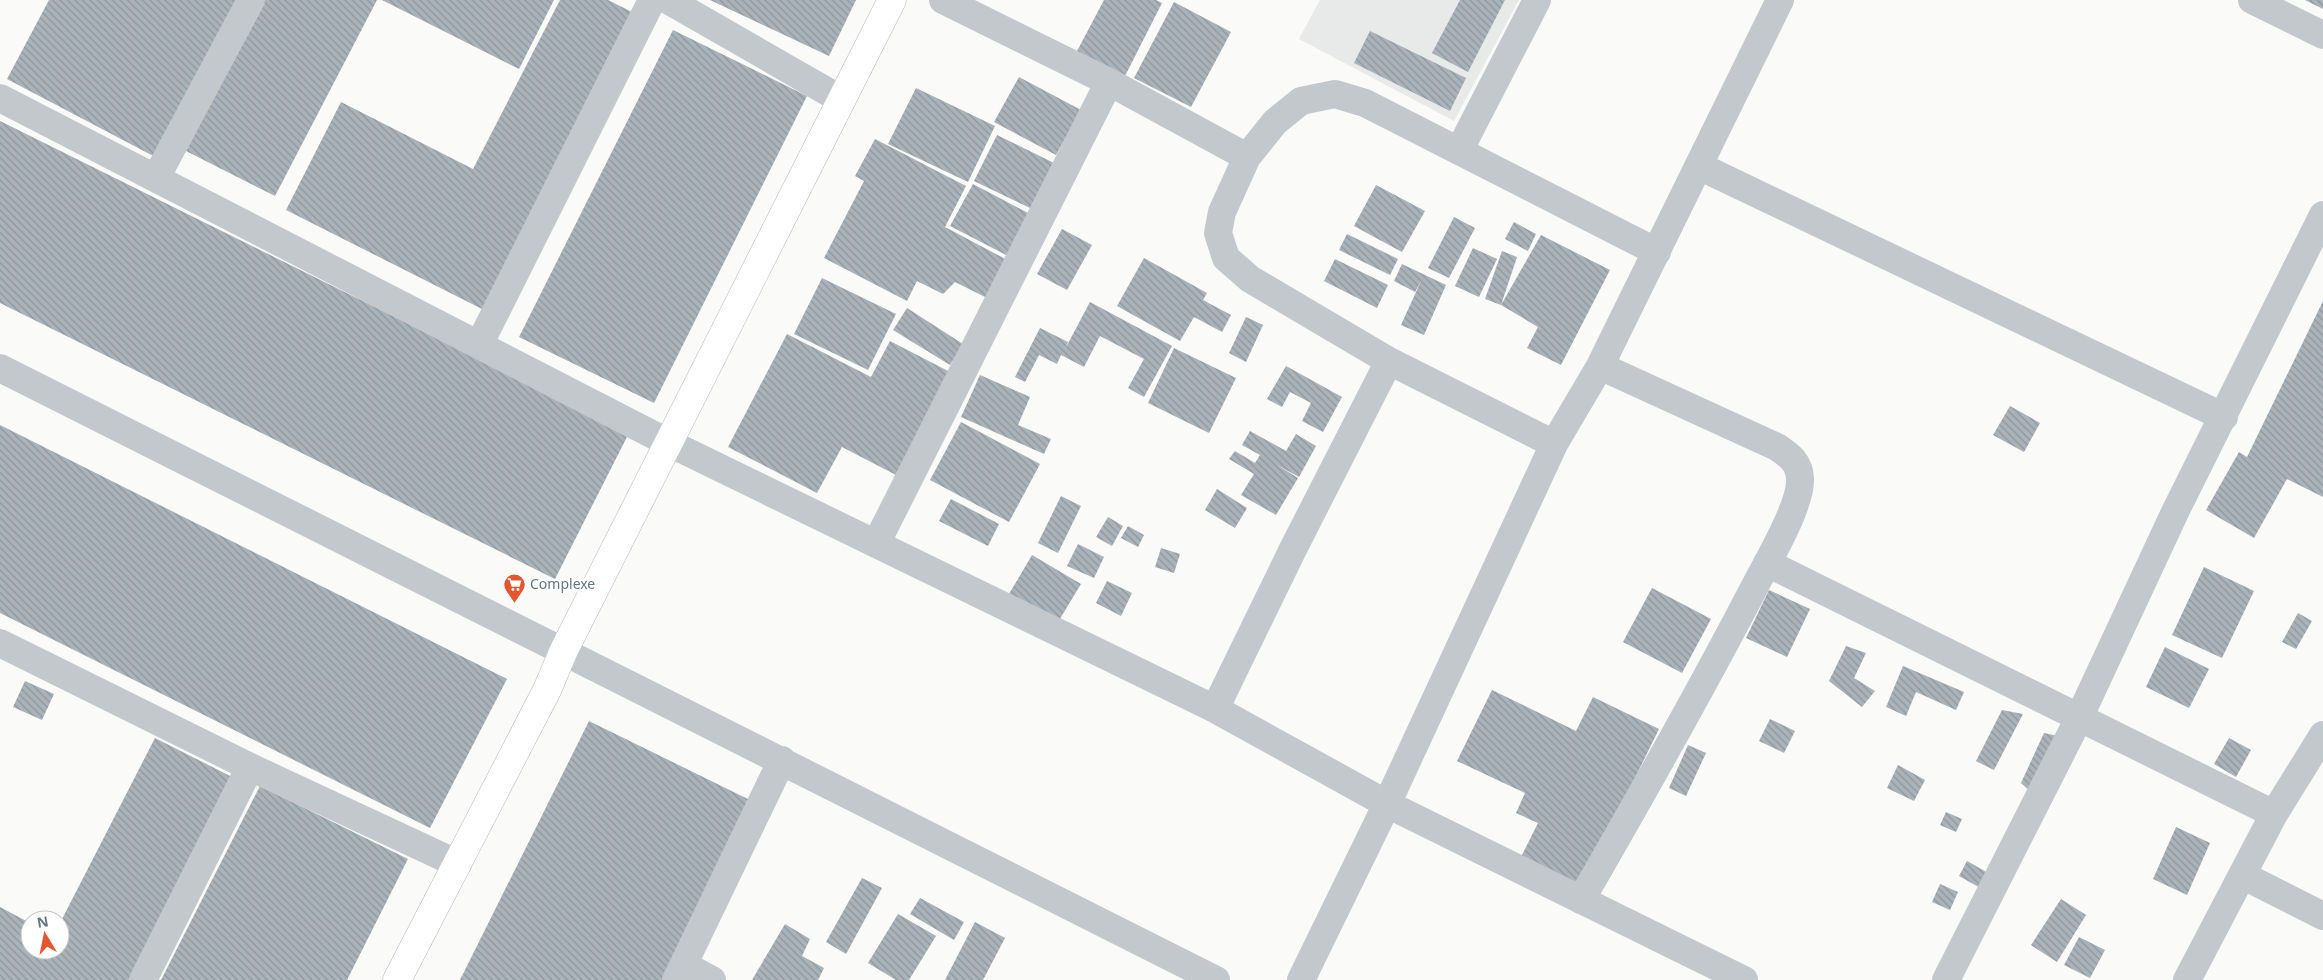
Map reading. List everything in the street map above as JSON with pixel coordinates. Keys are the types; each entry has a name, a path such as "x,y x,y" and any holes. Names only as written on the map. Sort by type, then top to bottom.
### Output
{"street":[{"path":"156,178 251,0"},
{"path":"479,345 652,0"},
{"path":"668,0 842,100"},
{"path":"397,980 548,690 564,650 892,0"},
{"path":"943,0 1109,82 1247,157"},
{"path":"1459,151 1537,0"},
{"path":"1301,980 1387,804 1554,444 1600,366 1780,0"},
{"path":"2252,0 2323,35"},
{"path":"876,544 1109,82"},
{"path":"1554,444 1388,361 1250,279 1226,258 1218,233 1222,212 1247,157 1275,122 1301,101 1335,94 1365,103 1657,252"},
{"path":"0,98 669,443 1214,709 1387,804 1744,980"},
{"path":"1699,166 2224,417"},
{"path":"1946,980 2078,718 2175,512 2323,215"},
{"path":"1214,709 1388,361"},
{"path":"1581,900 1705,683 1767,563 1798,494 1800,478 1794,458 1777,447 1600,366"},
{"path":"0,368 564,650 1216,980"},
{"path":"1767,563 2274,814"},
{"path":"0,643 250,767 458,864"},
{"path":"2187,980 2274,814 2323,735"},
{"path":"712,980 680,973 782,760"},
{"path":"144,980 250,767"},
{"path":"2242,874 2323,916"}],"shaded area":[{"path":"1320,0 1519,0 1454,121 1299,39"}],"building":[{"path":"49,0 243,0 159,159 7,79"},
{"path":"264,0 377,0 275,196 186,151"},
{"path":"382,0 554,0 519,69"},
{"path":"560,0 608,0 636,14 484,310 286,210 341,102 473,169"},
{"path":"710,0 856,0 829,56"},
{"path":"1104,0 1156,0 1162,3 1124,78 1076,53"},
{"path":"1460,0 1505,0 1468,72 1432,53"},
{"path":"2305,0 2323,0 2323,9"},
{"path":"1174,2 1231,32 1191,107 1134,78"},
{"path":"673,30 807,96 654,403 519,337"},
{"path":"1370,31 1466,78 1450,111 1354,63"},
{"path":"1019,77 1081,110 1056,155 994,122"},
{"path":"916,88 995,126 968,182 888,144"},
{"path":"0,121 629,433 555,579 0,303"},
{"path":"997,135 1054,163 1032,209 974,181"},
{"path":"875,139 966,186 945,227 1011,262 991,300 955,282 943,294 917,281 907,301 824,258 864,181 855,176"},
{"path":"973,184 1030,214 1008,256 950,226"},
{"path":"1376,185 1425,211 1402,252 1354,226"},
{"path":"1454,217 1475,228 1449,278 1428,268"},
{"path":"1514,222 1536,234 1528,251 1505,239"},
{"path":"1062,229 1092,245 1067,290 1037,274"},
{"path":"1347,234 1398,259 1390,275 1339,250"},
{"path":"1541,235 1610,270 1561,365 1527,348 1538,327 1501,305"},
{"path":"1473,248 1497,259 1479,297 1455,286"},
{"path":"1502,251 1517,257 1501,305 1485,299"},
{"path":"1144,258 1207,293 1203,300 1231,315 1222,332 1194,317 1180,341 1117,306"},
{"path":"1335,259 1388,285 1377,308 1324,281"},
{"path":"1402,264 1446,285 1424,335 1401,325 1421,281 1415,292 1394,281"},
{"path":"822,278 896,314 868,370 794,334"},
{"path":"2323,301 2323,497 2287,479 2254,538 2206,510 2239,452 2247,457"},
{"path":"1090,302 1172,346 1144,397 1128,388 1144,359 1100,336 1084,367 1061,355 1057,364 1039,355 1025,382 1015,377 1040,328 1068,342 1065,349"},
{"path":"907,308 963,344 950,365 893,330"},
{"path":"1246,317 1263,325 1246,362 1229,353"},
{"path":"787,334 871,377 890,341 950,372 896,475 842,447 817,493 728,447"},
{"path":"1174,348 1236,378 1209,433 1148,403"},
{"path":"1286,366 1342,397 1323,432 1302,421 1311,403 1290,392 1282,407 1267,399"},
{"path":"980,375 1030,397 1018,425 1051,439 1044,454 961,417"},
{"path":"2010,406 2040,423 2024,452 1993,435"},
{"path":"961,422 1040,464 1009,522 930,480"},
{"path":"0,425 507,679 430,828 0,613"},
{"path":"1250,431 1286,451 1296,434 1316,446 1299,477 1277,465 1298,478 1276,515 1241,495 1254,474 1229,459 1235,451 1255,463 1260,455 1242,445"},
{"path":"1217,489 1247,508 1235,528 1205,510"},
{"path":"1061,496 1081,506 1058,553 1038,543"},
{"path":"951,499 999,524 988,546 939,521"},
{"path":"1108,517 1123,526 1112,546 1096,537"},
{"path":"1128,526 1144,535 1138,547 1121,538"},
{"path":"1078,544 1104,557 1094,578 1067,566"},
{"path":"1161,548 1180,554 1174,573 1155,567"},
{"path":"1032,555 1081,584 1058,622 1009,594"},
{"path":"2204,567 2254,591 2222,658 2172,635"},
{"path":"1107,581 1132,593 1121,616 1096,603"},
{"path":"1652,588 1711,619 1682,673 1623,642"},
{"path":"1769,590 1810,609 1787,657 1746,638"},
{"path":"2298,613 2312,621 2296,649 2282,642"},
{"path":"1846,646 1866,653 1854,678 1875,691 1862,707 1829,681"},
{"path":"2165,647 2209,669 2189,708 2146,687"},
{"path":"1903,666 1964,692 1956,710 1916,692 1906,716 1886,707"},
{"path":"25,681 54,694 42,720 13,707"},
{"path":"1492,690 1576,731 1593,697 1659,729 1580,890 1519,861 1538,823 1516,813 1525,793 1457,761"},
{"path":"2002,710 2023,714 1994,770 1976,761"},
{"path":"1770,719 1795,731 1784,753 1759,741"},
{"path":"589,721 754,802 666,980 460,980"},
{"path":"2044,733 2058,736 2031,792 2021,783"},
{"path":"155,738 240,781 137,980 0,980 0,907 20,918 20,960 70,960 70,910 67,910"},
{"path":"2229,738 2251,750 2236,777 2214,764"},
{"path":"1688,745 1706,753 1686,796 1669,788"},
{"path":"1898,765 1925,780 1914,801 1887,788"},
{"path":"260,786 408,859 347,980 161,980"},
{"path":"1946,812 1962,819 1956,832 1940,825"},
{"path":"2176,827 2210,843 2187,895 2153,879"},
{"path":"1967,861 1990,874 1982,889 1959,876"},
{"path":"862,878 882,888 846,954 826,942"},
{"path":"1940,884 1958,892 1950,910 1932,902"},
{"path":"920,898 964,922 954,940 910,914"},
{"path":"2061,899 2086,915 2057,962 2031,945"},
{"path":"898,914 936,936 909,980 896,980 868,963"},
{"path":"975,922 1005,938 983,980 945,980"},
{"path":"785,924 810,939 802,956 824,968 818,980 752,980"},
{"path":"2079,937 2105,950 2090,978 2064,965"}],"place":[{"name":"Complexe","path":"514,603"}]}
